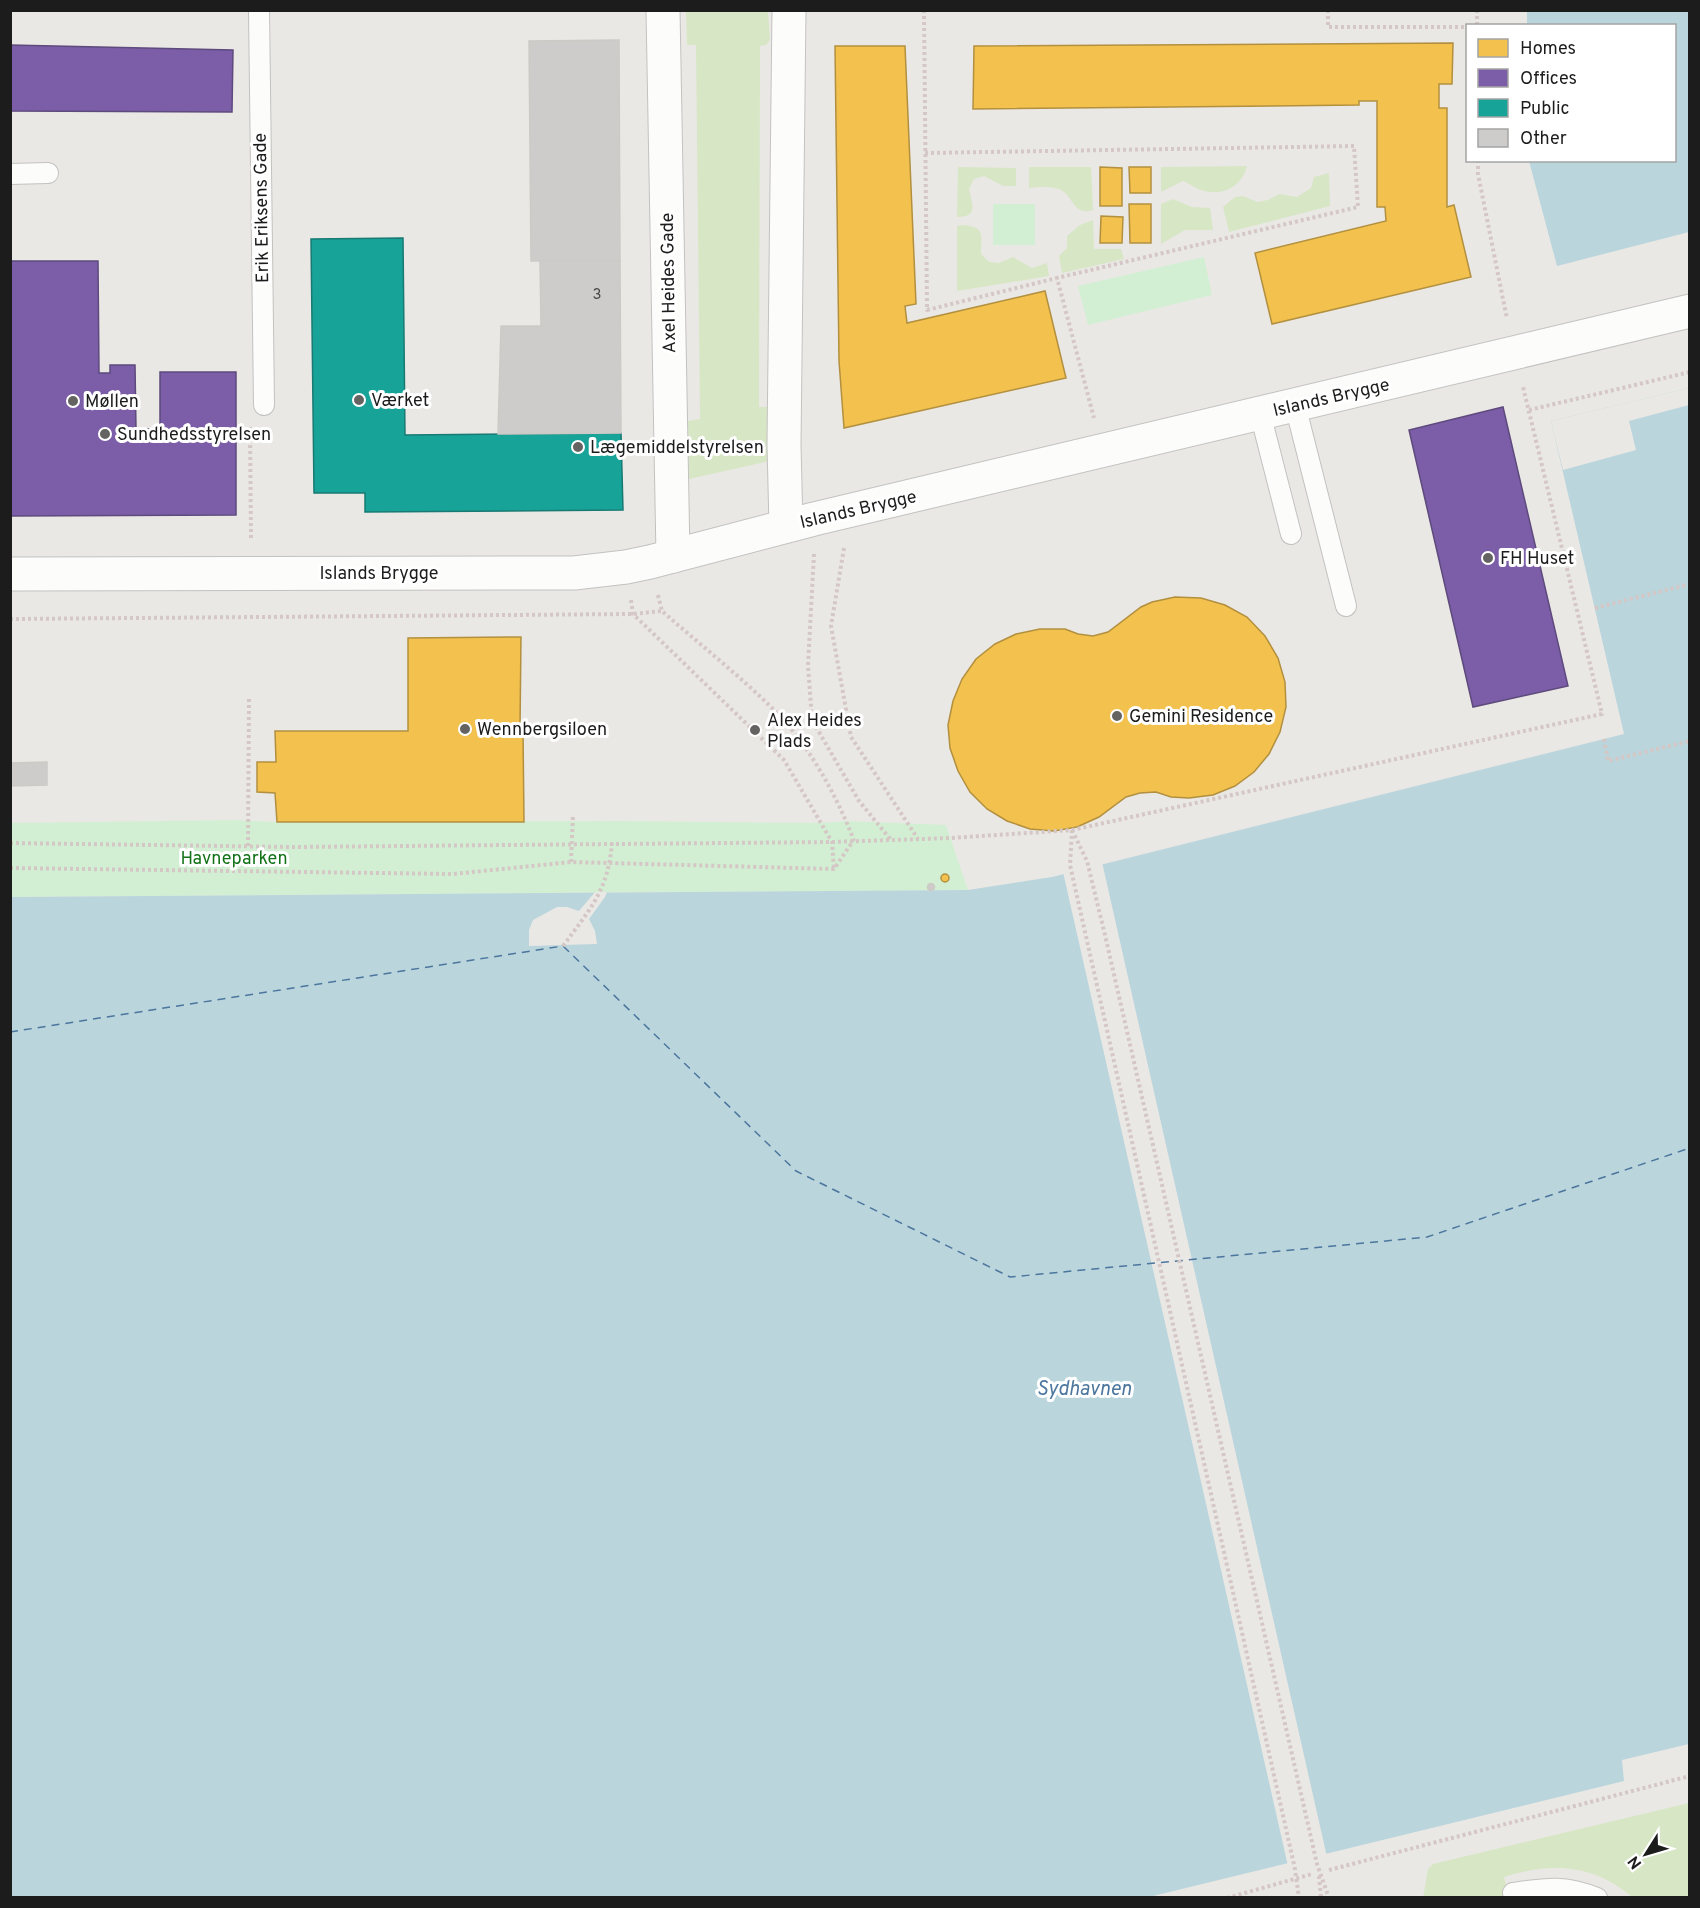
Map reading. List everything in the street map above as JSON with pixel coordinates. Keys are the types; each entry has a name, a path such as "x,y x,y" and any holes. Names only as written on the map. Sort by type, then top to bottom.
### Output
{"street":[{"name":"Axel Heides Gade","path":"663,10 673,556"},
{"path":"789,10 784,445 800,523"},
{"name":"Islands Brygge","path":"10,574 563,573 626,567 800,523 1689,311"}],"lane":[{"name":"Erik Eriksens Gade","path":"259,10 264,405"},
{"path":"10,174 48,173"},
{"path":"1295,405 1346,606"},
{"path":"1260,413 1291,534"},
{"path":"1514,1893 1549,1887 1575,1889 1597,1898"}],"path":[{"path":"924,10 925,153 927,310 1358,207 1354,146 925,153"},
{"path":"1328,10 1328,27 1466,27"},
{"path":"1478,162 1478,174 1508,326"},
{"path":"1057,278 1103,451"},
{"path":"10,843 248,846 832,842 1072,830 1602,714 1529,410 1689,372"},
{"path":"251,519 249,405 264,405"},
{"path":"848,512 831,626 851,737 918,839"},
{"path":"800,523 812,720 859,801 891,840"},
{"path":"626,567 633,614 784,760 832,842 834,869"},
{"path":"1595,608 1689,584"},
{"path":"10,619 633,614 662,611 770,706 799,739 837,801 854,841"},
{"path":"248,846 249,698"},
{"path":"1604,738 1608,762 1689,741"},
{"path":"571,862 573,814"},
{"path":"1072,830 1087,861 1317,1864 1329,1898"},
{"path":"1072,830 1070,865 1295,1869 1299,1898"},
{"path":"834,869 854,841"},
{"path":"563,946 601,892 610,863 612,843"},
{"path":"10,868 453,874 571,862 834,869"},
{"path":"1329,1870 1689,1776"},
{"path":"1319,1872 1321,1898"},
{"path":"1227,1898 1312,1874"}],"green space":[{"path":"686,11 768,11 770,40 766,45 760,46 759,407 771,407 769,461 689,479 688,421 700,419 696,45 687,45"},
{"path":"1247,166 1241,180 1223,191 1201,190 1183,181 1161,192 1161,167"},
{"path":"958,167 1016,168 1016,186 1003,186 984,176 974,179 969,189 971,212 969,215 957,217"},
{"path":"1029,167 1091,167 1093,210 1086,211 1077,208 1059,189 1029,188"},
{"path":"1329,173 1330,206 1229,232 1223,207 1235,197 1243,196 1257,202 1268,200 1279,194 1297,197 1311,188 1314,177"},
{"path":"1173,199 1192,207 1210,208 1213,230 1185,230 1161,244 1161,204"},
{"path":"993,204 1035,204 1035,245 993,245"},
{"path":"1093,220 1094,249 1121,249 1124,259 1062,273 1059,256 1067,248 1067,236 1080,225"},
{"path":"962,225 979,230 981,254 989,262 999,263 1013,257 1032,268 1047,263 1049,276 957,291 957,226"},
{"path":"1204,257 1212,295 1088,325 1078,286"},
{"name":"Havneparken","path":"236,820 821,823 846,821 946,825 968,890 11,897 10,823"},
{"path":"1689,1803 1689,1897 1632,1897 1617,1886 1587,1872 1555,1868 1504,1877 1509,1897 1423,1898 1428,1869 1433,1864"}],"water":[{"path":"1527,11 1689,11 1689,232 1557,266 1529,162 1676,162 1676,24 1527,24"},
{"name":"Sydhavnen","path":"1689,388 1689,1744 1622,1760 1624,1781 1149,1897 11,1897 10,897 968,890 1052,877 1624,734 1551,421"}],"pier":[{"path":"1689,388 1689,405 1629,421 1636,450 1563,470 1551,421"},
{"path":"1102,862 1327,1857 1288,1866 1063,872"},
{"path":"595,892 607,892 589,919 595,931 597,944 529,946 529,930 533,920 557,907 579,911"}],"building: Homes":[{"path":"1453,43 1452,84 1439,84 1439,108 1447,108 1447,207 1454,205 1471,277 1272,324 1255,253 1386,221 1385,207 1377,207 1377,101 1359,101 1359,105 973,109 974,46"},
{"path":"835,46 905,46 916,304 905,306 907,323 1045,291 1066,378 844,428 839,361"},
{"path":"1100,167 1122,168 1122,206 1100,206"},
{"path":"1129,167 1151,167 1151,193 1130,193"},
{"path":"1129,204 1151,204 1151,243 1130,243"},
{"path":"1101,216 1123,217 1122,243 1100,243"},
{"name":"Gemini Residence","path":"1175,597 1201,598 1225,605 1247,617 1265,636 1278,658 1285,682 1286,707 1280,732 1269,754 1254,772 1235,786 1213,795 1189,798 1171,797 1156,792 1126,797 1099,817 1077,827 1054,831 1030,829 1007,821 987,809 970,792 958,771 950,748 948,725 953,701 962,679 976,659 995,644 1016,634 1040,629 1065,629 1093,636 1108,632 1141,607"},
{"name":"Wennbergsiloen","path":"521,637 520,728 523,731 524,822 277,822 275,793 257,792 257,762 276,762 275,731 408,731 408,638"},
{"path":"945,874 949,878 945,882 941,878"}],"building: Offices":[{"path":"10,45 233,50 232,112 10,111"},
{"name":"Møllen","path":"10,261 98,261 99,373 110,373 110,365 135,365 136,429 160,429 160,372 236,372 236,515 10,516"},
{"name":"FH Huset","path":"1503,407 1568,686 1473,707 1409,430"}],"building: Public":[{"name":"Værket","path":"403,238 405,435 621,433 623,510 365,512 365,493 314,493 311,239"}],"building: Other":[{"path":"619,40 620,261 531,261 529,41"},
{"path":"540,261 620,261 621,433 498,434 501,326 541,326"},
{"path":"47,762 47,785 10,786 10,763"},
{"path":"931,883 935,887 931,891 927,887"}],"ferry route":[{"path":"10,1032 563,946 796,1171 1010,1277 1427,1237 1690,1148"}],"place":[{"name":"Værket","path":"359,400"},
{"name":"Møllen","path":"73,401"},
{"name":"Sundhedsstyrelsen","path":"105,434"},
{"name":"Lægemiddelstyrelsen","path":"578,447"},
{"name":"FH Huset","path":"1488,558"},
{"name":"Gemini Residence","path":"1117,716"},
{"name":"Wennbergsiloen","path":"465,729"},
{"name":"Alex Heides Plads","path":"755,730"}]}
